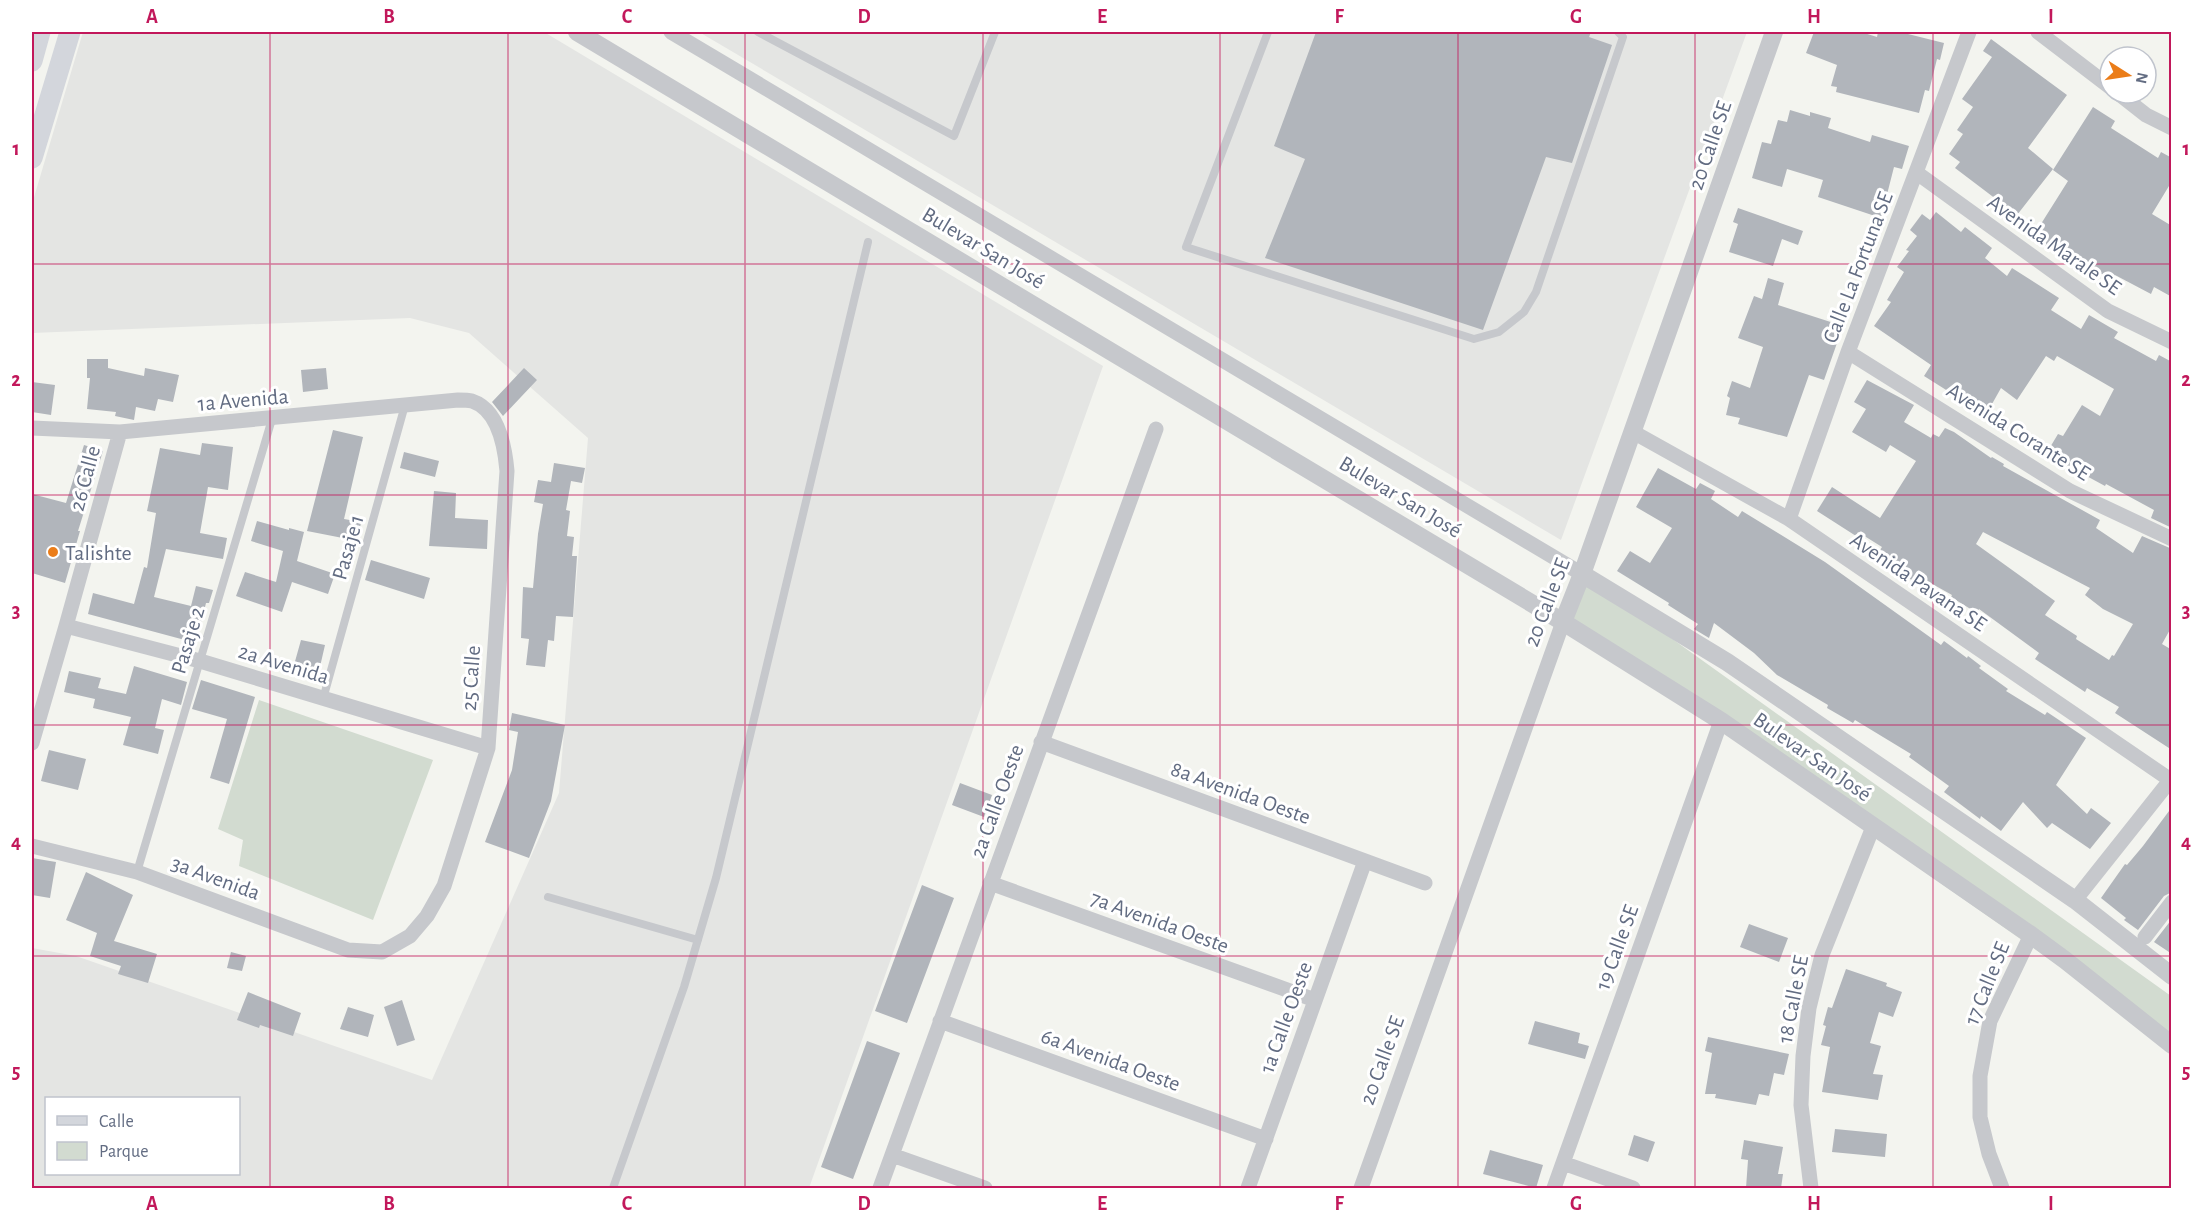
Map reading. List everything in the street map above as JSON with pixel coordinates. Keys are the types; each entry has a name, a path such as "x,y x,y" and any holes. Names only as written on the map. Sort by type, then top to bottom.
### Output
{"main road":[{"path":"32,61 40,32"},
{"path":"32,158 70,32"}],"street":[{"name":"Bulevar San José","path":"577,32 1563,622 1721,721 2031,935 2172,1045"},
{"name":"Bulevar San José","path":"671,32 1727,662 2075,900 2172,976"},
{"name":"20 Calle SE","path":"1361,1188 1774,32"},
{"name":"Calle La Fortuna SE","path":"1789,519 1848,352 1969,32"},
{"path":"2038,32 2098,78"},
{"path":"2133,105 2146,115 2172,128"},
{"name":"Avenida Marale SE","path":"1917,173 2109,311 2172,342"},
{"name":"Avenida Corante SE","path":"1848,352 2070,491 2172,539"},
{"name":"1a Avenida","path":"32,428 120,432 458,400"},
{"name":"25 Calle","path":"382,952 410,936 427,916 444,886 488,748 507,471 505,448 499,431 487,411 473,401 458,400"},
{"name":"2a Calle Oeste","path":"880,1188 1156,429"},
{"name":"26 Calle","path":"32,742 120,432"},
{"name":"Avenida Pavana SE","path":"1633,432 1789,519 2171,780"},
{"name":"2a Avenida","path":"66,626 200,661 488,748"},
{"name":"19 Calle SE","path":"1554,1188 1721,721"},
{"name":"8a Avenida Oeste","path":"1041,742 1425,883"},
{"path":"2075,900 2171,780"},
{"name":"18 Calle SE","path":"1811,1188 1800,1104 1809,1008 1822,956 1873,827"},
{"name":"3a Avenida","path":"32,846 137,872 348,950 382,952"},
{"name":"1a Calle Oeste","path":"1248,1188 1365,861"},
{"name":"7a Avenida Oeste","path":"990,883 1315,1000"},
{"path":"2145,937 2172,902"},
{"name":"17 Calle SE","path":"2002,1188 1989,1154 1980,1118 1980,1076 1990,1022 2031,935"},
{"name":"6a Avenida Oeste","path":"940,1021 1266,1139"},
{"path":"891,1155 985,1188"},
{"path":"1563,1163 1633,1188"}],"lane":[{"path":"758,32 954,136 995,32"},
{"path":"1268,32 1186,247 1474,339 1499,332 1524,312 1536,292 1623,37 1618,32"},
{"path":"613,1188 680,997 716,878 868,242"},
{"name":"Pasaje 1","path":"323,699 405,405"},
{"name":"Pasaje 2","path":"137,872 272,419"},
{"path":"548,897 698,940"}],"shaded area":[{"path":"83,32 544,32 1103,366 809,1188 32,1188 32,948 76,956 432,1080 559,793 588,438 469,333 410,318 32,333 32,204"},
{"path":"699,32 1747,32 1561,540"}],"green space":[{"path":"1583,575 2171,996 2171,1051 2059,966 1566,621"},
{"path":"259,700 433,760 373,920 239,866 243,840 218,829"}],"building":[{"path":"1316,32 1591,32 1589,37 1612,45 1572,163 1546,157 1483,330 1265,258 1305,159 1274,146"},
{"path":"1814,32 1861,32 1877,37 1878,32 1900,32 1944,43 1940,60 1937,59 1929,91 1925,90 1919,113 1836,92 1837,87 1831,86 1837,65 1806,53"},
{"path":"1991,39 2067,95 2028,148 2053,169 2017,215 1955,168 1960,162 1949,154 1963,134 1957,130 1973,107 1962,99 1992,57 1983,51"},
{"path":"2093,107 2115,121 2111,128 2158,158 2161,152 2172,158 2172,181 2152,214 2172,226 2172,297 2154,287 2151,294 2115,275 2111,280 2088,265 2084,272 2058,251 2055,254 2044,245 2046,243 2034,235 2068,181 2053,170"},
{"path":"1790,110 1810,116 1810,112 1831,118 1828,128 1870,142 1872,135 1909,146 1902,169 1894,167 1881,218 1818,197 1823,180 1787,169 1782,187 1752,178 1762,142 1771,144 1778,120 1787,122"},
{"path":"1738,208 1803,231 1798,245 1782,239 1773,266 1729,252 1738,224 1733,222"},
{"path":"1936,212 1961,232 1965,227 1992,248 1985,258 2007,276 2012,268 2059,298 2051,310 2081,329 2089,315 2118,332 2114,338 2156,361 2159,355 2172,362 2172,528 2151,518 2154,510 2046,454 2058,434 2063,436 2082,405 2100,416 2114,389 2057,356 2054,361 2046,356 2017,400 2001,388 1983,420 1967,410 1970,405 1924,376 1931,365 1874,326 1891,302 1887,300 1904,272 1897,267 1917,236 1910,230 1922,214 1930,220"},
{"path":"1768,278 1784,283 1778,305 1843,326 1824,380 1809,375 1787,437 1738,424 1740,418 1726,415 1730,398 1727,396 1732,381 1750,388 1763,347 1738,338 1754,296 1762,299"},
{"path":"87,359 108,359 108,368 144,376 145,368 179,375 173,402 158,399 155,411 136,407 134,420 115,416 116,412 87,409 90,378 87,378"},
{"path":"326,368 328,389 303,392 301,370"},
{"path":"524,368 537,380 503,416 492,402"},
{"path":"1867,380 1914,405 1904,422 1931,438 1933,434 1939,437 1945,428 1954,432 1991,458 2004,464 2003,466 2100,520 2096,528 2133,553 2142,536 2172,549 2172,626 2162,644 2172,650 2172,750 2115,713 2119,707 2087,688 2085,692 2035,659 2039,653 1979,609 1977,613 1951,597 1952,595 1918,576 1915,582 1875,558 1882,547 1858,532 1856,536 1817,511 1832,487 1880,518 1916,461 1890,445 1886,452 1852,432 1866,409 1854,402","holes":["1983,532 2090,588 2085,595 2103,609 2133,624 2114,656 2112,655 2109,660 2076,639 2077,636 2045,615 2055,601 1976,544"]},
{"path":"32,382 55,385 51,415 32,412"},
{"path":"333,430 363,437 344,519 361,522 358,541 307,531"},
{"path":"202,443 233,447 228,490 208,487 200,533 227,538 223,559 166,549 154,597 191,606 196,586 213,590 209,603 206,603 196,643 88,614 93,593 134,604 144,567 147,568 156,513 147,511 160,448 200,455"},
{"path":"84,445 103,451 78,531 80,531 65,583 32,573 32,494 66,503"},
{"path":"404,452 439,461 435,477 400,468"},
{"path":"554,463 585,468 582,483 571,481 566,510 570,511 567,536 574,537 572,556 577,556 573,617 556,616 554,641 548,640 545,667 526,665 529,639 521,638 523,587 533,588 543,504 534,502 538,480 551,482"},
{"path":"1658,468 1696,489 1700,483 1715,491 1711,499 1738,517 1742,511 1825,562 1941,645 1944,641 1967,658 1968,656 1981,666 1979,668 2008,689 2006,691 2045,715 2047,712 2086,738 2056,785 2087,814 2091,808 2111,823 2090,849 2052,823 2047,828 2023,802 2001,831 1981,816 1980,819 1944,792 1949,786 1909,757 1911,754 1855,720 1853,723 1827,708 1828,705 1777,675 1754,653 1714,623 1709,638 1694,629 1698,624 1617,571 1630,551 1650,563 1672,528 1636,507"},
{"path":"434,491 456,493 455,518 488,520 487,549 429,546"},
{"path":"257,521 304,532 297,561 335,574 328,594 292,582 282,612 236,596 245,572 276,582 283,551 251,541"},
{"path":"371,560 430,578 424,599 365,580"},
{"path":"301,640 325,645 319,671 294,665"},
{"path":"134,666 187,682 181,705 162,699 155,728 164,730 158,754 123,745 131,717 93,708 95,699 64,692 69,671 101,678 98,688 126,694"},
{"path":"201,680 255,697 229,784 210,778 227,719 192,709"},
{"path":"512,713 565,725 551,801 529,858 485,842 512,770 518,732 509,730"},
{"path":"49,750 86,759 78,790 41,781"},
{"path":"960,783 992,795 984,817 952,805"},
{"path":"2172,807 2172,892 2164,896 2138,930 2101,898 2125,864 2127,865 2143,846"},
{"path":"32,858 56,862 50,898 32,895"},
{"path":"86,872 133,895 114,941 157,954 148,983 118,974 121,966 90,956 97,933 66,920"},
{"path":"922,885 954,898 907,1023 875,1011"},
{"path":"2172,919 2172,954 2154,942"},
{"path":"1749,924 1788,938 1779,962 1740,947"},
{"path":"231,952 246,956 242,971 227,968"},
{"path":"1846,969 1887,983 1886,986 1902,992 1893,1017 1879,1012 1870,1043 1881,1046 1873,1074 1883,1075 1878,1100 1822,1092 1830,1047 1821,1045 1826,1026 1823,1025 1828,1007 1832,1008"},
{"path":"248,992 301,1013 293,1036 237,1020"},
{"path":"402,1000 415,1040 397,1046 384,1007"},
{"path":"348,1007 374,1015 368,1037 340,1029"},
{"path":"1535,1021 1580,1033 1578,1043 1589,1046 1585,1059 1528,1044"},
{"path":"1708,1037 1789,1054 1784,1075 1774,1073 1769,1096 1759,1094 1756,1105 1715,1098 1716,1094 1705,1094 1712,1053 1705,1051"},
{"path":"867,1041 900,1053 853,1179 821,1167"},
{"path":"1835,1129 1887,1134 1885,1157 1832,1152"},
{"path":"1634,1135 1655,1142 1648,1162 1628,1155"},
{"path":"1744,1140 1783,1147 1778,1174 1783,1174 1781,1188 1746,1188 1748,1160 1741,1159"},
{"path":"1490,1150 1543,1165 1536,1188 1483,1174"}],"place":[{"name":"Talishte","path":"53,552"}]}
